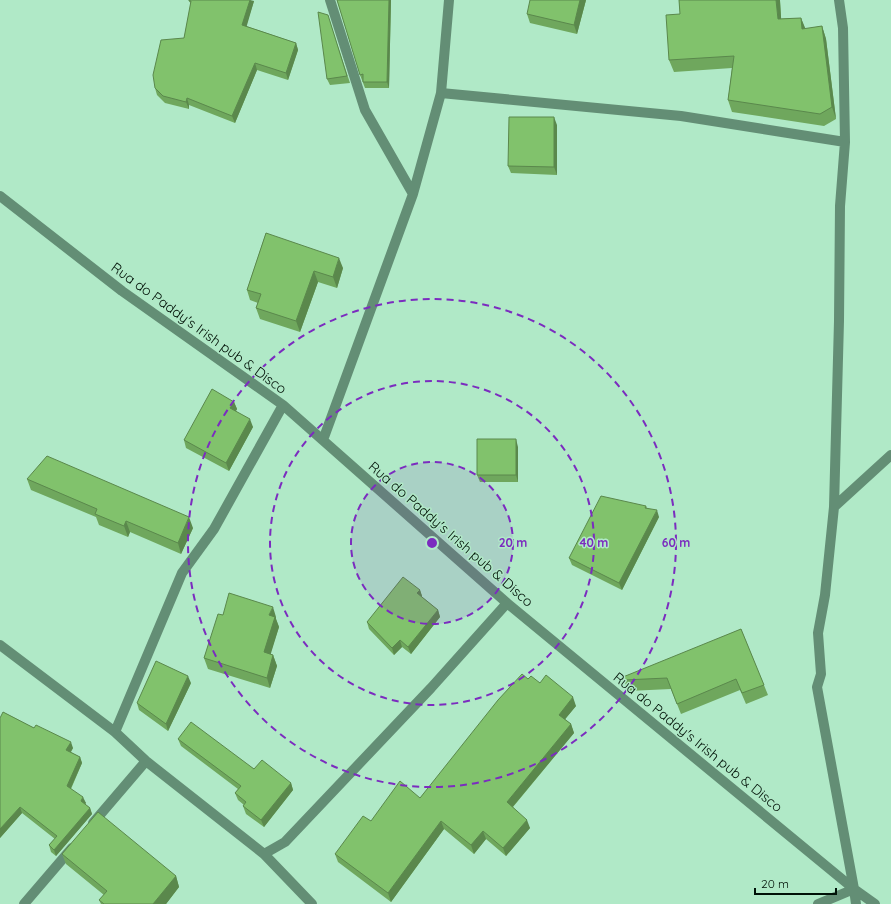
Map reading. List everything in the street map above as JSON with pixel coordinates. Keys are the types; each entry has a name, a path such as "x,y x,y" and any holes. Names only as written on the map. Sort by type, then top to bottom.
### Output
{"street":[{"path":"330,0 365,110 413,194"},
{"path":"324,440 413,194 441,93 449,0"},
{"path":"839,0 843,28 845,142 840,206 839,321 834,507 825,594 818,633 821,674 817,687 856,904"},
{"path":"441,93 681,116 845,142"},
{"name":"Rua do Paddy's Irish pub & Disco","path":"0,196 122,291 283,405 507,603 854,889 875,904"},
{"path":"115,732 182,573 214,529 283,405"},
{"path":"834,507 891,455"},
{"path":"264,854 285,842 431,688 507,603"},
{"path":"0,645 115,732 146,761 264,854 312,904"},
{"path":"24,904 146,761"},
{"path":"818,904 854,889"}],"building":[{"path":"189,0 250,0 242,25 296,43 286,73 255,63 232,116 187,98 186,102 163,96 155,88 153,75 161,40 184,38 191,1"},
{"path":"337,0 389,0 387,82 363,82 363,74 360,75"},
{"path":"530,0 580,0 574,25 527,14"},
{"path":"679,0 776,0 778,19 801,18 802,29 822,26 832,107 820,114 728,100 734,56 669,60 666,15 680,14"},
{"path":"318,12 328,15 347,76 327,79"},
{"path":"509,117 554,117 554,167 508,166"},
{"path":"266,233 339,258 333,277 314,271 296,321 256,308 261,294 247,290"},
{"path":"212,389 234,402 230,408 250,419 226,463 184,440"},
{"path":"477,439 516,439 516,475 477,475"},
{"path":"47,456 189,517 178,543 126,521 124,526 95,514 97,509 27,479"},
{"path":"601,496 646,506 645,508 657,510 619,583 569,558"},
{"path":"403,577 420,590 417,593 438,610 408,647 400,640 392,648 367,622"},
{"path":"229,593 273,607 269,615 275,617 264,652 273,655 267,678 204,658 218,614 223,615"},
{"path":"741,629 764,685 742,693 736,679 677,704 667,678 624,680 623,677"},
{"path":"156,661 188,676 166,724 137,703"},
{"path":"522,674 528,679 531,676 540,683 546,675 573,697 559,715 571,724 507,802 527,820 503,848 483,831 471,845 441,821 388,893 335,854 363,816 371,821 400,781 420,798 498,700"},
{"path":"3,712 34,728 36,725 71,742 66,750 80,757 67,786 83,797 81,801 90,808 54,850 49,845 57,836 20,807 0,829 0,718"},
{"path":"191,722 254,769 262,760 291,783 261,820 243,806 246,802 235,793 241,786 178,739"},
{"path":"98,812 176,876 153,904 104,904 99,900 107,891 62,854"}]}
